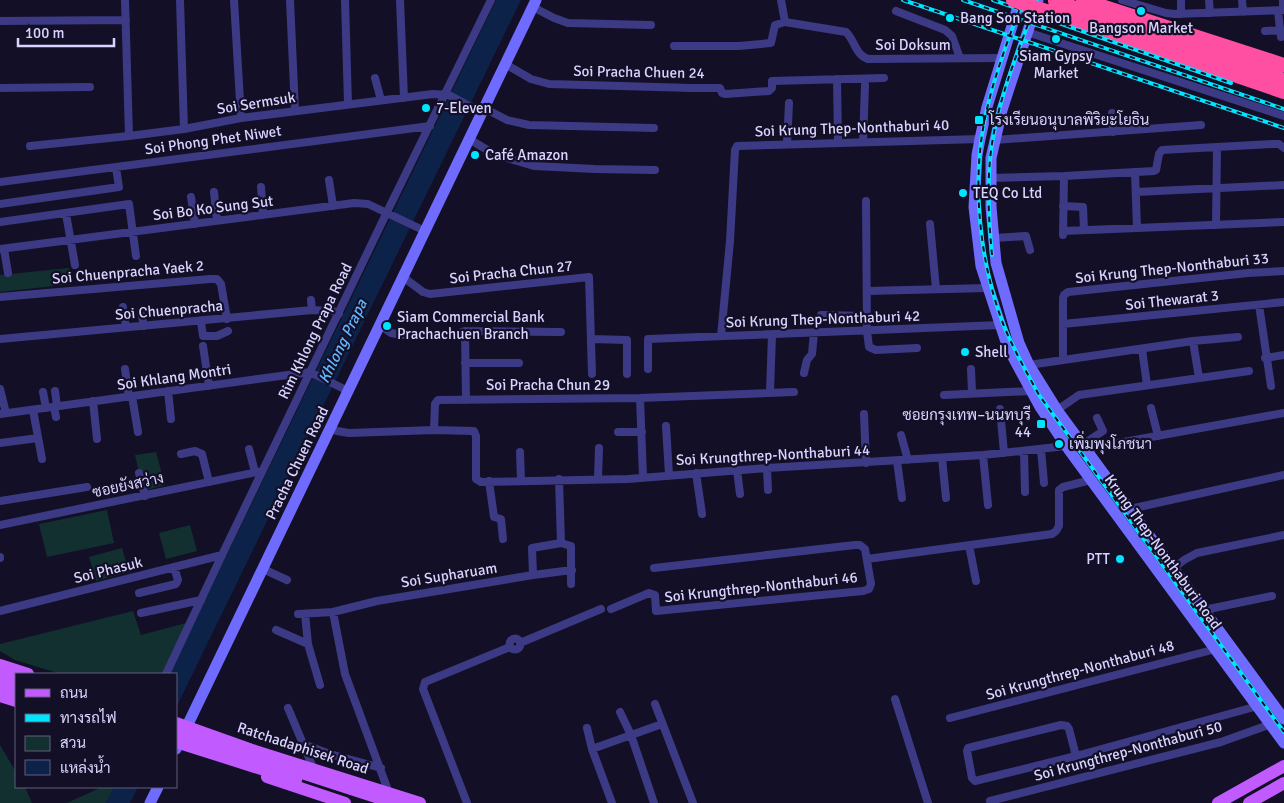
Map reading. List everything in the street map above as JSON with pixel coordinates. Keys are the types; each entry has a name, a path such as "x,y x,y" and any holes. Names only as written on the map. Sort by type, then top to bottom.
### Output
{"highway":[{"path":"1013,0 1284,92"},
{"path":"1051,0 1284,81"},
{"path":"1083,0 1284,65"}],"main road":[{"name":"Krung Thep-Nonthaburi Road","path":"1020,0 987,107 977,155 974,207 981,266 1008,348 1031,391 1066,446 1284,743"},
{"name":"Krung Thep-Nonthaburi Road","path":"1038,0 1002,110 991,158 990,178 996,263 1020,343 1029,365 1060,413 1284,719"},
{"path":"1051,0 1103,20 1284,81"},
{"name":"Pracha Chuen Road","path":"180,727 263,568 330,428 344,389 380,325 535,3"},
{"path":"978,242 982,238 994,239"},
{"path":"1052,424 1059,423 1060,413"},
{"path":"1161,574 1174,568"},
{"path":"0,665 25,673"},
{"path":"0,674 15,680"},
{"path":"0,686 15,691"},
{"path":"0,696 15,700"},
{"name":"Ratchadaphisek Road","path":"180,727 314,770 391,798"},
{"name":"Ratchadaphisek Road","path":"180,727 391,798 420,803"},
{"path":"178,743 368,803"},
{"path":"178,749 275,780 323,799 345,803"},
{"path":"275,780 270,774 270,763 274,760 283,760"},
{"path":"1218,803 1284,766"},
{"path":"1235,803 1284,775"},
{"path":"1249,803 1284,783"},
{"path":"150,803 158,788"},
{"path":"1264,803 1284,792"}],"street":[{"path":"125,0 129,136"},
{"path":"180,0 184,129"},
{"path":"234,0 241,118"},
{"path":"290,0 295,111"},
{"path":"345,0 348,104"},
{"path":"400,0 404,98"},
{"name":"Rim Khlong Prapa Road","path":"166,673 259,472 312,373 491,0"},
{"path":"674,46 771,44 775,25 785,22 781,0"},
{"path":"1103,20 1114,0"},
{"path":"1122,0 1166,13 1181,14 1282,10"},
{"path":"1181,0 1181,14"},
{"path":"1209,0 1210,13"},
{"path":"1242,0 1243,12"},
{"path":"1265,31 1281,33 1283,0"},
{"path":"535,3 554,18 568,23 651,25"},
{"path":"896,11 945,30 952,36 960,58"},
{"path":"0,21 126,20"},
{"name":"Soi Doksum","path":"785,22 846,32 852,38 863,58 868,59 1002,58"},
{"path":"1027,32 1284,116"},
{"name":"Soi Pracha Chuen 24","path":"506,64 531,79 549,84 715,87 720,88 722,93 726,94 769,91 772,88 772,81 884,78"},
{"path":"375,78 381,100"},
{"path":"837,79 838,142"},
{"path":"863,142 865,85"},
{"path":"0,88 90,87"},
{"path":"447,94 470,107 507,120 529,124 654,128"},
{"name":"Soi Sermsuk","path":"30,146 184,129 241,118 348,104 447,94"},
{"path":"787,144 789,103"},
{"path":"1112,113 1113,132"},
{"path":"995,140 1201,125"},
{"name":"Soi Phong Phet Niwet","path":"0,182 430,126"},
{"path":"469,139 494,154 522,164 534,166 595,170 655,170"},
{"name":"Soi Krung Thep-Nonthaburi 40","path":"721,336 736,148 739,145 980,139"},
{"path":"990,178 1064,176 1156,170 1159,154 1162,150 1274,144 1279,144 1284,148"},
{"path":"1216,225 1217,147"},
{"path":"0,204 119,187 116,168"},
{"path":"1135,172 1137,228"},
{"path":"1064,176 1063,233 1084,230 1284,222"},
{"path":"329,180 333,206"},
{"path":"1136,192 1284,185"},
{"path":"261,186 263,215"},
{"path":"214,192 217,221"},
{"path":"191,196 195,224"},
{"path":"866,201 868,344 872,349 917,348"},
{"name":"Soi Bo Ko Sung Sut","path":"2,249 354,203 368,204 425,231"},
{"path":"0,222 129,204 136,256"},
{"path":"1063,206 1083,207 1084,230"},
{"path":"66,214 75,265"},
{"path":"930,224 936,289"},
{"path":"994,239 1026,236 1030,250"},
{"path":"2,249 8,273"},
{"name":"Soi Krung Thep-Nonthaburi 33","path":"1063,324 1064,295 1068,292 1284,271"},
{"name":"Soi Pracha Chun 27","path":"403,277 424,292 430,294 590,277 592,374"},
{"name":"Soi Chuenpracha Yaek 2","path":"0,297 210,279 217,280 221,284 227,319"},
{"path":"867,291 988,288"},
{"path":"311,300 312,310"},
{"name":"Soi Thewarat 3","path":"1063,324 1284,302"},
{"path":"1259,304 1271,386"},
{"path":"123,306 126,327"},
{"name":"Soi Chuenpracha","path":"0,339 201,322 312,310 332,311 339,314"},
{"path":"142,312 144,326"},
{"path":"821,315 867,316"},
{"path":"201,322 203,336 217,336 228,331"},
{"path":"1063,324 1063,359"},
{"path":"380,325 392,333 402,336 451,336 466,332 561,332"},
{"name":"Soi Krung Thep-Nonthaburi 42","path":"648,369 648,339 1000,325"},
{"path":"466,332 466,400"},
{"path":"804,373 806,360 811,356 814,333"},
{"path":"770,392 772,335"},
{"path":"1029,365 1238,337"},
{"path":"592,339 628,340 626,374"},
{"path":"1193,342 1199,378"},
{"path":"203,346 209,386"},
{"path":"1142,349 1148,385"},
{"path":"1266,358 1284,355"},
{"path":"465,362 519,363"},
{"path":"125,369 138,432"},
{"path":"971,369 972,393"},
{"path":"1060,413 1079,395 1249,371"},
{"path":"312,373 344,389"},
{"name":"Soi Khlang Montri","path":"3,414 312,373"},
{"path":"0,389 3,414"},
{"path":"52,407 55,391"},
{"path":"168,391 172,419"},
{"path":"944,395 1031,391"},
{"path":"43,392 56,418"},
{"name":"Soi Pracha Chun 29","path":"434,430 436,402 438,400 640,398 794,392"},
{"path":"640,398 643,477"},
{"path":"92,402 97,438"},
{"path":"1000,408 1004,453"},
{"path":"1151,408 1158,436"},
{"path":"34,410 42,459"},
{"path":"1084,447 1158,436 1284,413"},
{"path":"864,414 866,463"},
{"path":"1084,447 1106,431 1097,418"},
{"path":"666,426 668,475"},
{"path":"330,428 349,433 434,430 474,431 476,436 476,479 485,482 494,517 501,520 503,539"},
{"path":"618,432 642,432"},
{"path":"900,435 908,460"},
{"path":"0,443 38,438"},
{"name":"Soi Krungthrep-Nonthaburi 44","path":"485,482 643,477 983,455 1066,446"},
{"path":"598,479 599,448"},
{"path":"1041,449 1044,483"},
{"path":"249,450 259,472"},
{"path":"1024,451 1025,492"},
{"path":"181,454 195,452 202,454 209,482"},
{"path":"520,452 521,480"},
{"path":"983,455 988,505"},
{"path":"942,458 946,498"},
{"path":"897,461 902,498"},
{"path":"767,468 768,490"},
{"path":"737,470 740,494"},
{"name":"ซอยยังสว่าง","path":"0,525 259,472"},
{"path":"139,473 145,496"},
{"path":"696,473 702,514"},
{"path":"1130,509 1284,475"},
{"path":"559,480 561,543"},
{"name":"Soi Krungthrep-Nonthaburi 46","path":"867,559 1052,534 1058,526 1059,490 1063,487 1091,480"},
{"path":"0,501 87,487"},
{"path":"1174,568 1197,553 1284,536"},
{"path":"533,575 532,548 561,543 571,546 571,584"},
{"name":"Soi Krungthrep-Nonthaburi 46","path":"611,609 649,593 655,596 656,612 863,591 869,589 871,584 865,549 855,544 654,568"},
{"path":"969,545 976,581"},
{"name":"Soi Phasuk","path":"0,611 222,555"},
{"path":"139,593 176,584 178,580 174,567"},
{"path":"263,568 287,580"},
{"name":"Soi Supharuam","path":"308,644 302,614 333,612 377,601 572,570"},
{"path":"1204,610 1272,596"},
{"path":"141,613 201,600"},
{"path":"467,803 423,689 425,682 510,647 516,650 520,647 520,643 601,609"},
{"path":"333,612 345,674 391,798"},
{"path":"276,630 308,644 320,685"},
{"name":"Soi Krungthrep-Nonthaburi 48","path":"950,718 1216,649"},
{"path":"896,699 928,803"},
{"path":"655,704 693,803"},
{"path":"1076,756 1069,729 1067,726 1060,725 968,748 967,751 972,780 975,781 1076,756 1258,706"},
{"path":"288,708 314,770"},
{"path":"620,712 631,735 654,803"},
{"path":"592,749 662,724"},
{"name":"Soi Krungthrep-Nonthaburi 50","path":"990,801 1221,742 1271,724"},
{"path":"587,728 592,749 612,803"},
{"path":"303,744 330,754 380,768"}],"green space":[{"path":"69,268 72,284 0,292 0,275"},
{"path":"156,452 165,485 143,491 135,455"},
{"path":"107,510 114,543 47,557 39,524"},
{"path":"190,525 197,551 166,559 159,533"},
{"path":"122,548 129,572 96,581 89,557"},
{"path":"133,611 141,635 186,623 162,673 58,673 15,660 0,651 0,644"},
{"path":"0,745 15,770 15,788 25,788 32,803 0,803"},
{"path":"100,788 114,788 106,803 67,803"}],"water":[{"name":"Khlong Prapa","path":"496,0 521,0 178,704 178,673 169,673"},
{"path":"114,788 138,788 130,803 106,803"}],"railway":[{"path":"903,0 1284,128"},
{"path":"963,0 1284,109"},
{"path":"993,0 1231,83"},
{"path":"1023,0 991,92 980,147 979,198 983,249 994,298 1002,321 1039,395 1284,732"},
{"path":"992,255 989,219 989,172 993,139 1008,79 1037,0"}],"place":[{"name":"Bangson Market","path":"1141,11"},
{"name":"Bang Son Station","path":"950,18"},
{"name":"Siam Gypsy Market","path":"1056,39"},
{"name":"7-Eleven","path":"426,108"},
{"name":"โรงเรียนอนุบาลพิริยะโยธิน","path":"979,120"},
{"name":"Café Amazon","path":"475,155"},
{"name":"TEQ Co Ltd","path":"963,193"},
{"name":"Siam Commercial Bank Prachachuen Branch","path":"387,326"},
{"name":"Shell","path":"965,352"},
{"name":"ซอยกรุงเทพ–นนทบุรี 44","path":"1041,424"},
{"name":"เพิ่มพุงโภชนา","path":"1059,444"},
{"name":"PTT","path":"1120,559"}]}
